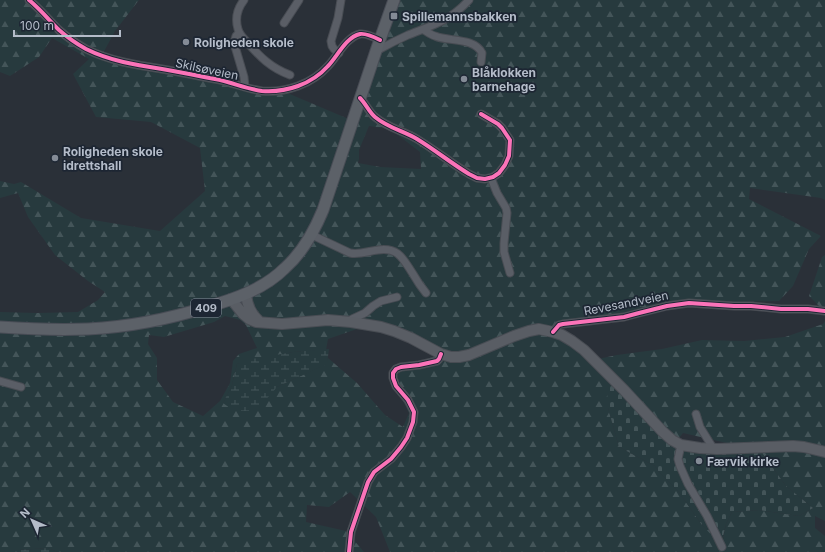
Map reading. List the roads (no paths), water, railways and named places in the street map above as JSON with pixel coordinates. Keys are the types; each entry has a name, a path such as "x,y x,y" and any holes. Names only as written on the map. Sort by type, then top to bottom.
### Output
{"main road":[{"name":"409","path":"0,327 46,330 89,329 138,324 165,319 189,313 246,294 268,282 286,268 312,235 323,210 394,0"},
{"path":"246,294 248,307 261,323"},
{"path":"231,299 243,314 256,322 282,324 328,320 380,327 411,338 441,354 451,357 469,355 529,331 539,329 553,332 572,340 584,350 662,431 672,440 681,445 713,448 793,446 825,452"}],"street":[{"name":"Skilsøveien","path":"29,0 61,31 86,49 99,55 117,61 220,80 263,91 276,91 299,86 320,74 339,53 348,40 354,36 366,34 378,44"},
{"path":"244,0 236,15 240,33 256,53 280,72 290,75"},
{"path":"284,23 299,0"},
{"path":"339,53 334,49 331,41 342,0"},
{"path":"378,44 380,49 408,35 424,30 449,18 460,10 469,0"},
{"path":"424,30 435,36 459,40 477,46 482,53 481,62"},
{"path":"240,33 236,36 234,48 244,77 245,87"},
{"path":"360,98 365,102 374,117 385,124 416,138 469,174 477,178 485,179 491,178 499,173 505,165 509,156 510,140 498,124 481,114"},
{"path":"491,178 508,213 504,252 510,273"},
{"path":"312,235 350,253 361,254 383,249 389,249 396,252 407,264 426,292"},
{"path":"351,322 352,319 365,313 381,301 396,297"},
{"name":"Revesandveien","path":"553,332 563,324 624,317 689,302 825,311"},
{"path":"349,552 351,532 368,482 374,472 391,459 401,447 407,438 413,422 414,412 408,400 396,386 393,373 401,367 437,361 441,354"},
{"path":"0,380 21,387"},
{"path":"696,414 700,427 713,448"},
{"path":"681,445 678,459 680,466 722,547"}],"place":[{"name":"Spillemannsbakken","path":"394,16"},
{"name":"Roligheden skole","path":"186,42"},
{"name":"Blåklokken barnehage","path":"464,79"},
{"name":"Roligheden skole idrettshall","path":"55,158"},
{"name":"Færvik kirke","path":"699,461"}]}
